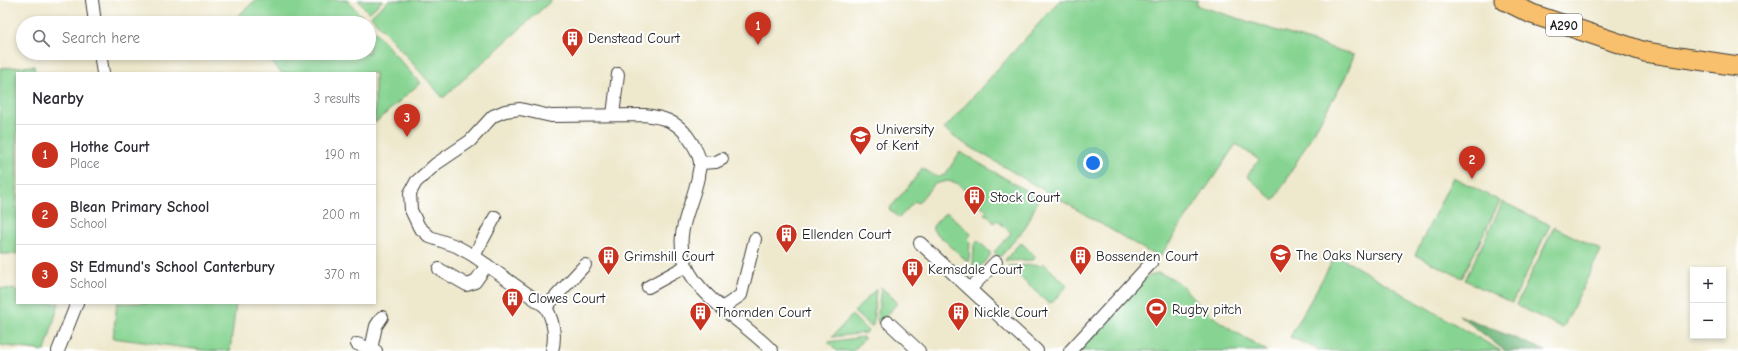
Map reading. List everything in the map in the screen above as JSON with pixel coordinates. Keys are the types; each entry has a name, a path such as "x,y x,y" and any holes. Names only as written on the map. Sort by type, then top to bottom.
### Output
{"main road":[{"name":"A290","path":"1504,0 1532,14 1645,52 1738,66"}],"street":[{"path":"92,0 94,16"},
{"path":"101,60 103,72"},
{"path":"613,115 618,74"},
{"path":"552,351 554,331 551,316 546,307 474,256 456,246 430,237 419,227 411,210 410,193 416,182 425,172 470,141 493,116 505,111 520,109 551,116 644,115 659,117 673,122 684,132 692,143 700,162 696,188 682,225 681,245 686,266 697,283 722,308 743,324 772,351"},
{"path":"700,162 716,162 722,159"},
{"path":"474,256 495,217"},
{"path":"722,308 741,295 755,239"},
{"path":"920,243 1037,351"},
{"path":"970,289 996,262"},
{"path":"1070,351 1151,263"},
{"path":"439,269 467,285 475,282 486,265"},
{"path":"546,307 585,265"},
{"path":"648,287 686,266"},
{"path":"58,351 77,304"},
{"path":"357,344 373,350 376,326 382,317"},
{"path":"888,322 915,350"}],"green space":[{"path":"256,0 347,0 362,16 237,16"},
{"path":"358,0 383,0 369,13"},
{"path":"389,0 552,0 443,98 376,22 376,16 371,16"},
{"path":"1060,0 1198,0 1196,5 1354,55 1345,78 1274,201 1247,176 1259,160 1236,144 1159,258 957,139 944,129"},
{"path":"376,33 420,83 376,122 376,72 280,72 270,60 376,60"},
{"path":"34,66 35,72 16,72 16,254 0,254 0,68"},
{"path":"960,152 1039,198 1026,227 1000,257 994,252 1011,233 997,220 994,223 988,215 984,214 987,211 957,183 947,181 934,184 918,203 915,201 899,218 889,209 914,180 922,168 937,177 945,175"},
{"path":"1453,177 1500,201 1462,278 1415,255"},
{"path":"1503,202 1550,225 1512,303 1465,280"},
{"path":"948,213 971,234 968,239 970,241 968,262 933,230 933,226 944,214"},
{"path":"1554,227 1601,250 1563,328 1516,305"},
{"path":"978,241 990,252 990,256 977,270 973,267 974,245"},
{"path":"1019,244 1023,244 1036,257 1033,260 1006,261 1005,260"},
{"path":"1336,255 1501,351 1321,351 1290,337"},
{"path":"1043,263 1066,284 1066,287 1053,302 1048,303 1008,266 1040,266"},
{"path":"1157,273 1179,283 1212,316 1227,327 1267,351 1080,351 1144,279"},
{"path":"881,287 896,301 896,305 879,323 877,321"},
{"path":"0,288 16,290 16,304 59,304 45,351 0,345"},
{"path":"876,289 873,325 871,327 854,312"},
{"path":"117,304 236,304 230,351 209,351 113,338"},
{"path":"852,315 868,331 865,333 832,337"},
{"path":"1459,315 1546,351 1505,351"},
{"path":"863,337 864,339 853,351 837,351 828,342"}],"place":[{"name":"Hothe Court","path":"758,45"},
{"name":"Denstead Court","path":"572,58"},
{"name":"St Edmund's School Canterbury","path":"407,137"},
{"name":"University of Kent","path":"861,156"},
{"name":"Blean Primary School","path":"1472,179"},
{"name":"Stock Court","path":"975,216"},
{"name":"Ellenden Court","path":"787,254"},
{"name":"The Oaks Nursery","path":"1280,274"},
{"name":"Grimshill Court","path":"609,276"},
{"name":"Bossenden Court","path":"1081,276"},
{"name":"Kemsdale Court","path":"912,288"},
{"name":"Clowes Court","path":"513,318"},
{"name":"Rugby pitch","path":"1156,328"},
{"name":"Thornden Court","path":"700,332"},
{"name":"Nickle Court","path":"958,332"}]}
